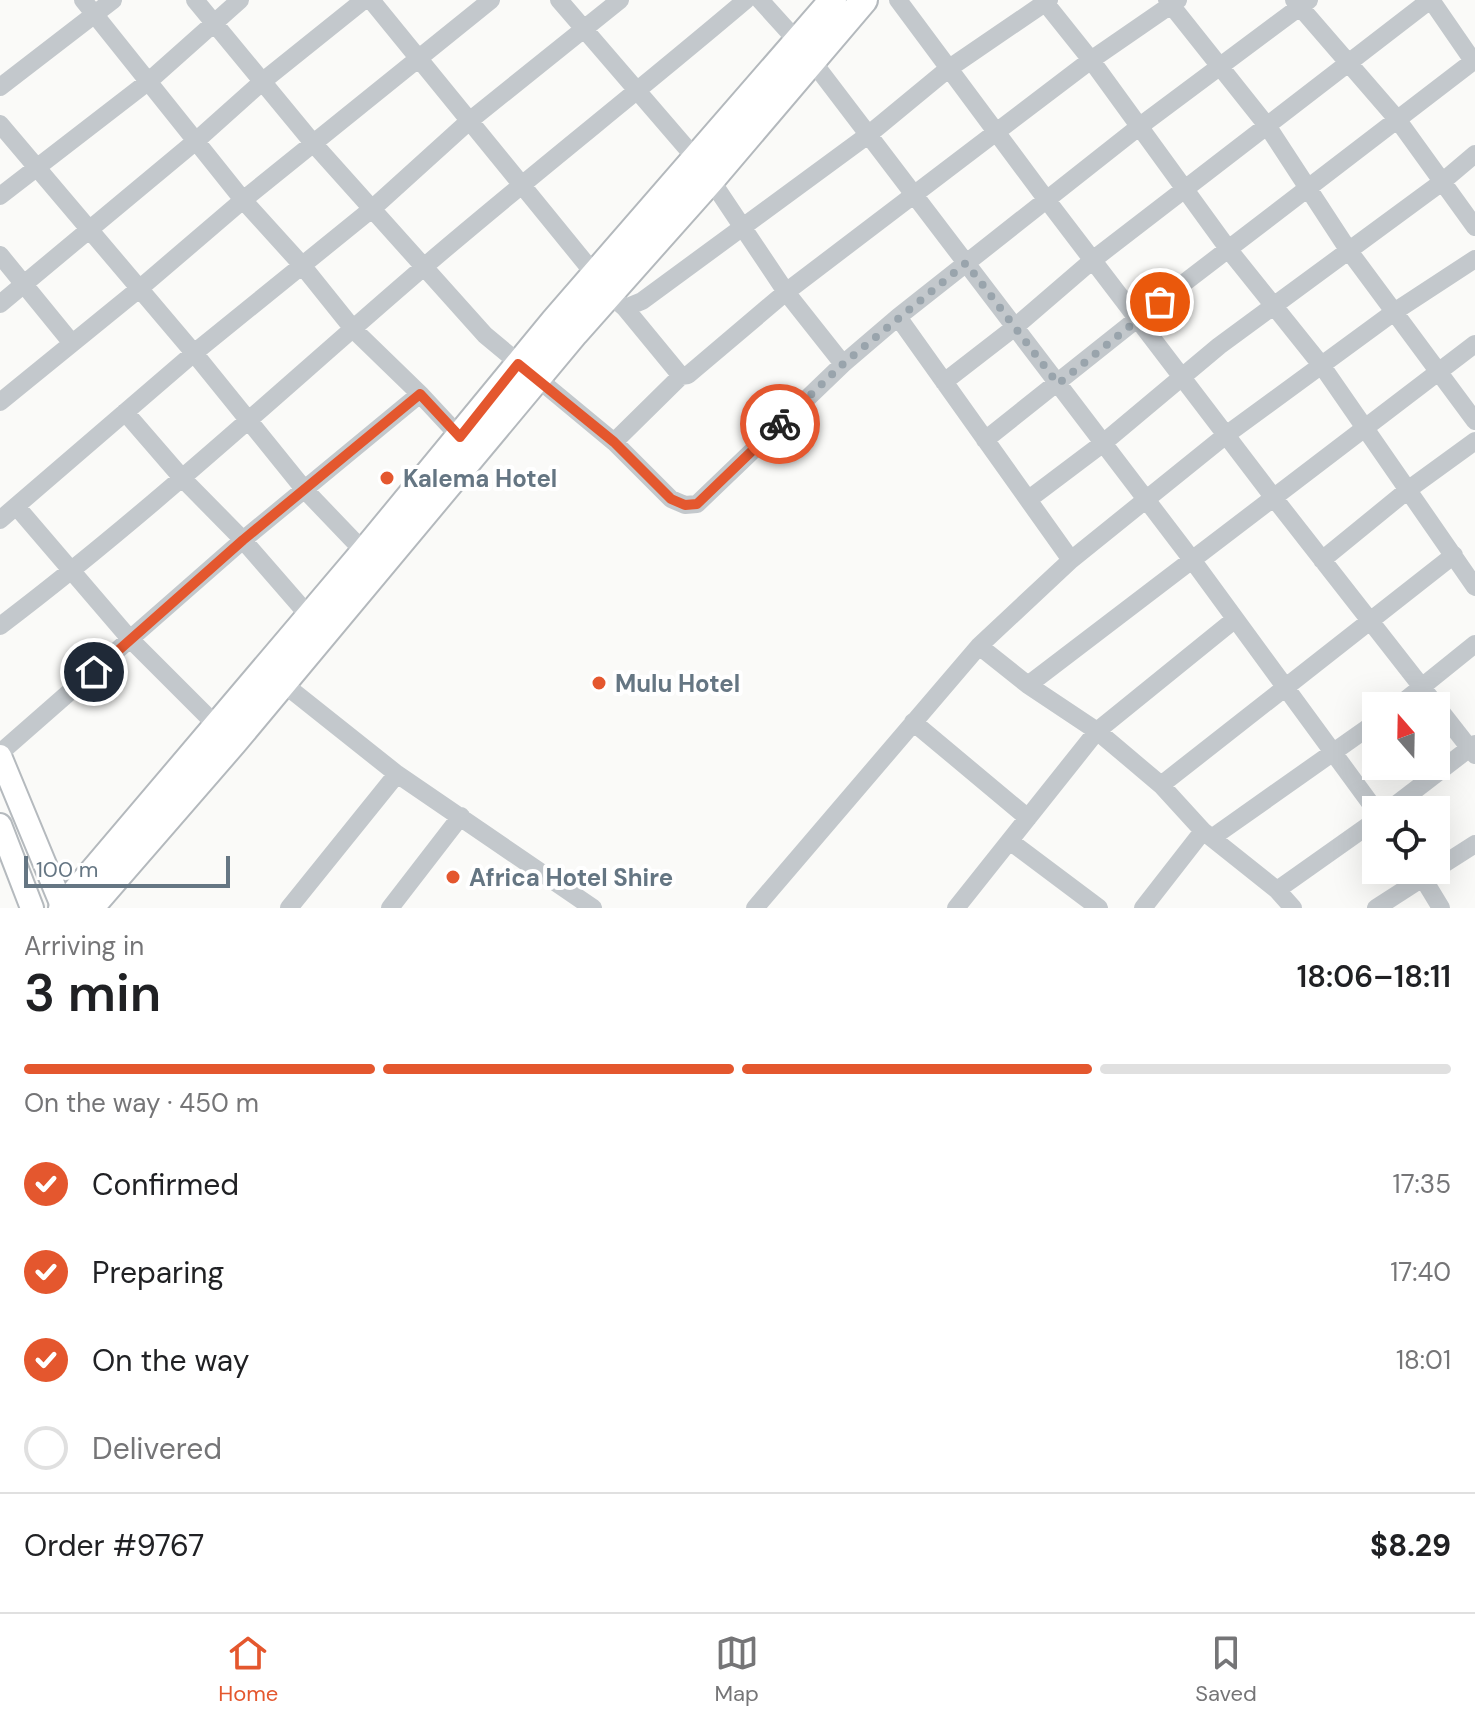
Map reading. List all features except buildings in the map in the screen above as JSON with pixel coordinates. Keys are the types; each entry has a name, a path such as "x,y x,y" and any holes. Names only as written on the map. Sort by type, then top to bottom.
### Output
{"highway":[{"path":"805,52 833,0"},
{"path":"372,560 477,428 610,293 704,170 805,52 864,0"},
{"path":"90,908 273,675 372,560 477,428"},
{"path":"62,908 217,726 273,675"}],"main road":[{"path":"0,754 62,908"},
{"path":"0,825 32,908"}],"street":[{"path":"0,87 89,7 113,0"},
{"path":"195,0 313,143 485,335 614,442 671,499 685,505 697,504 843,364 898,317 1301,2 1348,65 1397,119 1475,227"},
{"path":"0,196 149,81 240,0"},
{"path":"0,304 263,81 364,0"},
{"path":"371,0 468,122 681,376"},
{"path":"0,402 491,0"},
{"path":"559,0 704,170 786,292 843,364"},
{"path":"0,520 194,353 373,208 468,122 620,0"},
{"path":"0,626 73,571 183,479 424,267 746,0"},
{"path":"760,0 805,52 1193,561 1365,796"},
{"path":"923,0 902,6 1274,498 1473,749 1408,796"},
{"path":"944,382 1015,327 1094,259 1430,0 1474,60 985,440"},
{"path":"610,293 642,301 868,135 948,69 1045,1 1229,250 1322,366 1475,587"},
{"path":"614,442 681,376 688,375 786,292 1172,2 1268,127 1349,251 1475,421"},
{"path":"89,7 243,200 301,264 354,330 420,394 477,428"},
{"path":"0,124 194,353 304,489 372,560"},
{"path":"1029,499 1102,444 1274,304 1442,182 1475,154"},
{"path":"0,255 71,342"},
{"path":"782,908 761,901 979,646 1071,560 1226,435 1394,312 1475,259"},
{"path":"898,317 1071,560"},
{"path":"1028,685 1475,344"},
{"path":"0,754 243,540 420,394"},
{"path":"125,412 316,624"},
{"path":"1322,560 1409,489 1475,441"},
{"path":"16,506 130,639 217,726"},
{"path":"1161,785 1454,555"},
{"path":"956,908 1097,731 1234,620"},
{"path":"1417,692 1475,644"},
{"path":"979,646 1028,685 1097,731 1161,785 1208,834 1277,890 1293,908"},
{"path":"273,675 397,774 593,908"},
{"path":"913,722 1028,818"},
{"path":"1143,908 1208,834 1362,733"},
{"path":"289,908 397,774"},
{"path":"390,908 461,816"},
{"path":"1277,890 1362,830"},
{"path":"1011,842 1099,908"},
{"path":"1450,859 1475,844"},
{"path":"1376,908 1411,884"},
{"path":"1432,884 1441,908"}],"way so far":[{"path":"780,424 843,364 966,263 1058,384 1160,302"}],"place":[{"name":"Kalema Hotel","path":"387,478"},
{"name":"Mulu Hotel","path":"599,683"},
{"name":"Africa Hotel Shire","path":"453,877"}],"route":[{"path":"94,672 243,540 420,394 460,437 518,364 614,442 671,499 685,505 697,504 780,424"}]}
